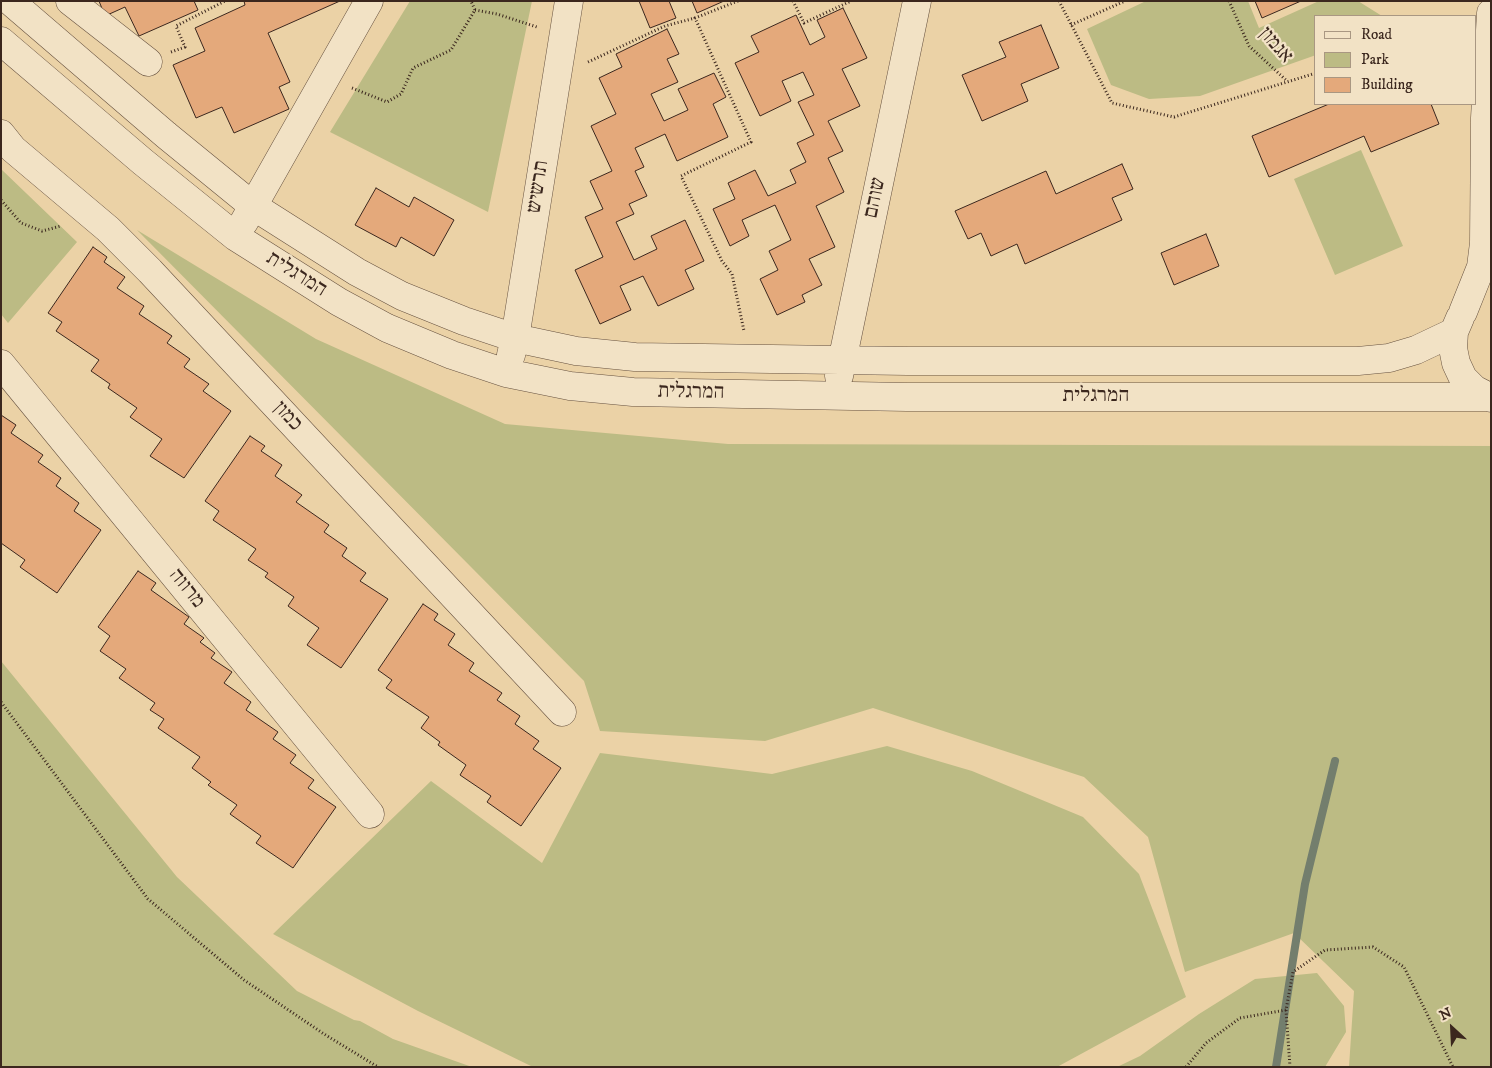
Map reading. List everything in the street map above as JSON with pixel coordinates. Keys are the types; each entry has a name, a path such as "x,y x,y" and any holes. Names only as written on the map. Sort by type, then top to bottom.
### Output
{"street":[{"path":"70,1 148,62"},
{"path":"236,237 369,1"},
{"name":"תרשיש","path":"506,373 515,338 569,1"},
{"name":"שוהם","path":"836,395 919,3"},
{"path":"1,41 18,4"},
{"name":"המרגלית","path":"18,4 166,135 253,206 357,272 402,296 464,321 515,338 576,351 635,357 749,359 1358,361 1389,358 1407,353 1459,322 1476,299 1491,291"},
{"path":"1489,398 1474,389 1463,378 1456,363 1453,348 1459,322 1481,267 1484,243 1485,118 1491,13"},
{"name":"המרגלית","path":"1,41 143,162 236,237 339,302 387,328 452,355 506,373 570,386 633,392 907,397 1489,398"},
{"name":"כמון","path":"1,134 14,149 93,216 150,271 562,712"},
{"name":"מרווה","path":"1,364 370,814"}],"path":[{"path":"148,62 185,47 176,26 225,1"},
{"path":"471,1 475,10"},
{"path":"557,76 665,26 696,18 738,1"},
{"path":"793,1 804,23 851,1"},
{"path":"1059,1 1112,103 1174,117 1314,74"},
{"path":"1072,24 1125,1"},
{"name":"אגמון","path":"1230,1 1250,46 1287,81"},
{"path":"326,77 387,102 401,94 413,68 451,50 475,10"},
{"path":"475,10 497,14 564,36"},
{"path":"696,18 751,142 681,176 722,261 732,274 749,359"},
{"path":"1,200 21,222 42,231 93,216"},
{"path":"1,702 148,899 244,980 324,1034 378,1067"},
{"path":"1290,1067 1286,1010 1293,972 1325,950 1373,947 1404,967 1453,1067"},
{"path":"1186,1067 1206,1043 1240,1018 1286,1010"}],"green space":[{"path":"410,1 532,1 488,212 330,132"},
{"path":"1146,1 1248,1 1259,28 1319,1 1358,1 1380,15 1314,15 1314,56 1200,96 1149,99 1111,85 1087,29"},
{"path":"1361,150 1403,246 1335,275 1294,179"},
{"path":"1,169 77,242 8,323 1,314"},
{"path":"137,230 316,339 505,424 728,444 1491,446 1491,1067 1349,1067 1354,991 1294,933 1185,972 1148,837 1084,777 873,708 765,741 600,731 584,681"},
{"path":"1,661 177,877 297,991 393,1039 472,1067 1,1067"},
{"path":"887,746 972,771 1083,817 1139,874 1186,997 1057,1067 533,1067 418,1011 273,934 431,781 542,863 600,753 772,774"},
{"path":"1317,973 1344,1006 1346,1032 1325,1067 1117,1067 1140,1056 1199,1014 1255,979"}],"building":[{"path":"99,1 194,1 198,10 139,36 125,7 105,16"},
{"path":"244,1 340,1 268,33 290,82 279,87 289,109 234,133 222,107 196,118 173,65 205,51 195,28 245,5"},
{"path":"639,1 669,1 676,18 650,28"},
{"path":"692,1 724,1 697,13"},
{"path":"1255,1 1301,1 1262,18"},
{"path":"843,8 867,58 842,69 860,106 828,121 843,151 828,158 844,192 816,206 835,247 809,259 822,285 802,295 805,302 777,315 760,279 778,270 769,251 791,240 775,205 742,220 749,236 730,246 713,209 735,199 728,183 755,170 768,196 796,183 790,170 806,162 797,143 814,135 798,102 814,95 803,72 782,81 791,101 760,116 735,63 759,52 751,36 796,15 810,45 825,37 817,20"},
{"path":"1041,25 1059,68 1021,84 1028,101 982,121 962,75 1006,57 999,42"},
{"path":"667,29 679,54 667,59 678,82 651,94 664,121 688,110 678,89 714,73 726,97 713,104 728,137 677,161 665,134 635,148 644,167 635,171 647,196 629,204 634,214 616,222 634,260 657,249 651,236 685,220 704,261 685,270 694,289 658,306 643,276 620,286 631,310 600,324 575,270 603,257 585,217 603,209 590,181 612,171 591,126 616,114 599,78 622,67 616,54"},
{"path":"1327,105 1431,105 1439,124 1371,152 1364,136 1269,177 1252,136"},
{"path":"1122,164 1133,189 1112,198 1122,220 1025,264 1017,244 991,256 981,233 968,239 955,211 1046,171 1056,194"},
{"path":"376,188 409,207 414,197 454,220 434,256 401,237 396,247 355,225"},
{"path":"1206,234 1219,266 1174,285 1161,253"},
{"path":"93,247 107,257 104,262 125,277 117,288 144,306 139,314 172,336 167,343 190,359 184,367 209,384 203,391 231,411 184,478 150,456 162,439 130,417 137,408 108,388 110,384 91,371 99,360 56,331 62,322 48,313"},
{"path":"1,415 16,425 11,433 43,455 38,462 61,478 56,486 79,503 74,511 101,530 57,593 20,567 25,560 1,543"},
{"path":"250,436 265,446 261,451 282,465 275,476 302,495 296,502 329,525 324,532 347,548 342,556 366,573 360,581 388,599 341,668 307,645 319,628 288,606 294,597 265,577 268,573 248,560 256,549 213,520 219,511 205,501"},
{"path":"138,571 156,583 151,590 189,617 184,624 204,638 200,642 215,653 211,658 232,672 224,683 251,702 246,710 278,732 273,739 296,755 290,763 314,780 308,788 336,807 293,868 256,843 261,836 230,814 237,805 208,785 211,782 192,768 200,757 158,728 164,719 150,710 155,703 119,678 126,669 100,651 110,636 98,627"},
{"path":"423,604 438,614 434,620 455,634 448,645 474,663 469,671 502,693 497,700 520,716 515,724 539,741 533,749 561,768 521,826 487,802 491,796 460,775 466,765 438,745 440,742 421,728 429,717 386,688 392,680 378,670"}],"waterway":[{"path":"1276,1067 1305,884 1335,761"}]}
